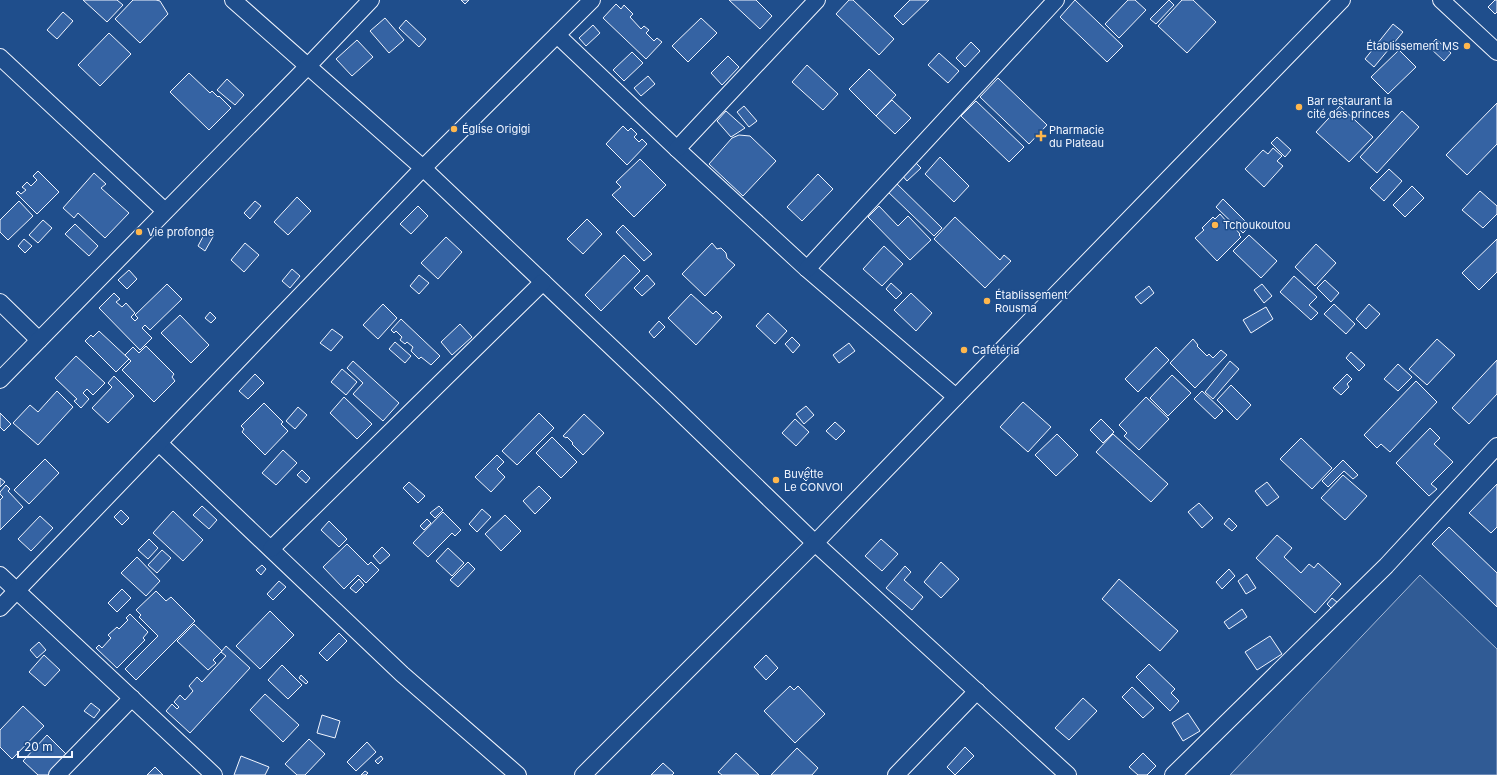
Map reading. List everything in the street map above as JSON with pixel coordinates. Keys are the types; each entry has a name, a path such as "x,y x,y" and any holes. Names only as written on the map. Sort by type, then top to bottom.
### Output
{"street":[{"path":"233,0 423,168 815,543 1068,775"},
{"path":"0,380 371,0"},
{"path":"0,608 423,168 592,0"},
{"path":"677,149 817,0"},
{"path":"807,269 1056,0"},
{"path":"583,775 815,543 1342,0"},
{"path":"1441,0 1497,52"},
{"path":"557,35 677,149 807,269 956,397"},
{"path":"0,56 165,212"},
{"path":"271,549 543,282"},
{"path":"0,302 39,340"},
{"path":"159,443 402,674 518,775"},
{"path":"1173,775 1386,566 1497,446"},
{"path":"0,575 214,775"},
{"path":"896,775 977,691"},
{"path":"57,775 132,698"}],"shaded area":[{"path":"1420,575 1497,649 1497,775 1230,775"}],"building":[{"path":"83,0 117,0 123,5 107,22"},
{"path":"133,0 160,1 168,14 140,43 115,19"},
{"path":"461,0 469,0 465,4"},
{"path":"729,0 756,0 772,16 760,29"},
{"path":"849,0 853,0 894,39 879,55 836,14"},
{"path":"910,0 929,0 903,25 894,16"},
{"path":"1075,0 1123,46 1107,62 1060,17"},
{"path":"1128,0 1135,0 1146,10 1119,38 1105,24"},
{"path":"1169,0 1174,5 1156,24 1150,19"},
{"path":"1182,0 1193,0 1216,22 1187,53 1158,26"},
{"path":"1495,0 1497,0 1497,12 1495,14 1488,7"},
{"path":"616,4 621,9 624,5 633,14 630,17 641,29 644,26 649,30 646,33 654,41 657,38 662,42 646,59 603,18"},
{"path":"63,12 73,21 57,39 47,30"},
{"path":"385,18 404,40 389,53 370,31"},
{"path":"701,18 717,33 688,62 672,46"},
{"path":"406,20 426,39 419,47 399,28"},
{"path":"1393,24 1403,32 1374,67 1365,59"},
{"path":"593,25 600,33 586,46 579,38"},
{"path":"109,33 131,54 100,86 78,65"},
{"path":"1436,39 1451,53 1444,61 1429,47"},
{"path":"357,40 373,57 352,76 336,59"},
{"path":"971,42 980,51 965,67 956,58"},
{"path":"1399,50 1416,67 1388,94 1371,77"},
{"path":"632,52 643,63 624,81 613,70"},
{"path":"939,53 959,71 948,83 928,65"},
{"path":"728,56 739,67 722,85 711,73"},
{"path":"807,65 838,94 823,110 792,82"},
{"path":"869,69 896,95 876,116 849,89"},
{"path":"189,73 210,93 212,91 218,97 219,96 231,108 209,130 170,92"},
{"path":"648,76 655,84 641,96 634,88"},
{"path":"998,78 1047,125 1029,144 980,97"},
{"path":"227,79 244,95 235,105 217,90"},
{"path":"892,100 911,118 895,134 876,116"},
{"path":"976,101 1024,147 1009,162 961,116"},
{"path":"1497,103 1497,144 1467,175 1446,155"},
{"path":"744,106 757,121 749,127 737,112"},
{"path":"1340,106 1373,137 1349,162 1316,132"},
{"path":"726,111 745,128 731,137 717,121"},
{"path":"1402,111 1419,127 1377,173 1360,157"},
{"path":"623,126 628,131 631,128 637,134 634,137 639,142 642,139 647,144 627,165 606,144"},
{"path":"739,135 750,136 776,161 743,196 709,164 732,138"},
{"path":"1277,137 1291,150 1285,157 1271,143"},
{"path":"1273,148 1282,156 1277,161 1283,166 1264,187 1245,169 1263,150 1268,154"},
{"path":"940,157 969,186 954,202 925,174"},
{"path":"640,159 666,185 634,217 612,195 621,187 616,182"},
{"path":"915,162 921,168 907,181 901,174"},
{"path":"1389,169 1402,181 1384,201 1370,188"},
{"path":"38,171 59,192 37,214 16,193 18,191 21,194 26,190 22,187 27,182 31,186 37,180 33,176"},
{"path":"94,173 106,184 101,188 129,213 105,238 78,213 74,218 63,208"},
{"path":"818,174 833,189 802,221 787,207"},
{"path":"894,181 942,228 934,236 886,190"},
{"path":"1412,186 1424,198 1405,217 1393,205"},
{"path":"1480,191 1497,206 1497,214 1483,228 1462,210"},
{"path":"297,197 311,211 288,235 274,222"},
{"path":"1223,199 1250,226 1243,233 1216,207"},
{"path":"19,201 33,216 8,240 0,232 0,220"},
{"path":"255,201 261,206 250,219 244,213"},
{"path":"418,206 428,216 411,234 400,224"},
{"path":"879,206 898,226 908,216 931,240 910,260 868,217"},
{"path":"1220,214 1233,229 1234,227 1241,237 1217,261 1195,238 1204,230 1202,228 1213,217 1215,219"},
{"path":"955,217 1000,260 1004,255 1011,261 985,288 934,239"},
{"path":"587,219 602,234 583,254 567,239"},
{"path":"43,220 52,228 38,243 29,235"},
{"path":"75,224 98,246 89,256 65,234"},
{"path":"623,225 652,254 644,261 616,232"},
{"path":"206,231 214,235 205,251 198,246"},
{"path":"1249,235 1277,261 1261,278 1233,251"},
{"path":"446,237 462,252 438,279 421,263"},
{"path":"24,239 32,246 25,253 18,246"},
{"path":"1497,239 1497,272 1479,290 1462,273"},
{"path":"245,243 259,255 244,272 231,260"},
{"path":"712,243 717,249 721,248 726,253 727,258 735,265 705,296 682,274"},
{"path":"1316,244 1336,263 1315,286 1295,267"},
{"path":"884,246 903,264 882,286 863,269"},
{"path":"624,255 640,271 601,311 585,295"},
{"path":"292,269 300,276 290,288 282,281"},
{"path":"129,270 137,279 127,289 118,280"},
{"path":"419,275 429,283 419,294 410,286"},
{"path":"647,275 655,284 642,296 634,288"},
{"path":"1294,276 1317,297 1309,305 1318,313 1311,320 1280,292"},
{"path":"1325,280 1339,293 1331,302 1317,288"},
{"path":"891,283 902,293 896,299 886,289"},
{"path":"167,284 182,299 150,330 145,325 142,328 152,338 140,350 99,308 114,293 120,299 116,302 122,307 126,303 135,313 131,317 135,321 138,318 135,315"},
{"path":"1262,284 1272,296 1264,303 1254,290"},
{"path":"1149,286 1154,293 1141,304 1135,297"},
{"path":"911,293 932,313 916,331 894,310"},
{"path":"691,294 713,314 716,311 722,317 696,345 668,318"},
{"path":"383,304 397,318 378,339 363,325"},
{"path":"1334,304 1355,324 1346,334 1324,314"},
{"path":"1369,304 1380,314 1366,329 1356,319"},
{"path":"1266,307 1273,319 1251,333 1243,320"},
{"path":"210,312 216,318 211,323 205,318"},
{"path":"768,313 787,331 775,344 756,326"},
{"path":"180,315 209,345 191,363 161,333"},
{"path":"401,319 440,356 431,365 421,357 419,359 411,351 413,347 407,342 405,344 400,340 402,337 396,331 394,333 391,330"},
{"path":"659,321 665,327 654,338 649,332"},
{"path":"460,324 472,337 452,355 441,342"},
{"path":"332,329 343,337 331,351 320,343"},
{"path":"99,331 129,359 116,372 85,341 91,335 93,337"},
{"path":"792,337 800,345 793,353 785,344"},
{"path":"1193,339 1198,345 1197,346 1207,356 1209,354 1213,358 1221,350 1227,355 1195,388 1170,363"},
{"path":"1437,339 1455,355 1427,385 1409,369"},
{"path":"395,342 411,356 405,363 389,349"},
{"path":"849,343 855,351 839,363 833,355"},
{"path":"146,346 174,374 172,377 175,381 154,402 122,370 131,361 125,355 133,347 139,353"},
{"path":"1156,347 1169,360 1138,392 1125,379"},
{"path":"1351,352 1365,365 1359,371 1346,358"},
{"path":"76,356 105,383 93,395 87,389 83,393 89,399 81,408 74,401 77,399 55,378"},
{"path":"1497,360 1497,394 1469,424 1452,408"},
{"path":"353,361 399,403 383,421 353,394 363,383 347,368"},
{"path":"1230,361 1239,369 1213,399 1205,392"},
{"path":"1398,364 1412,377 1398,391 1384,379"},
{"path":"342,369 357,382 346,395 331,382"},
{"path":"255,374 264,383 248,399 239,391"},
{"path":"1347,374 1352,379 1347,384 1349,387 1341,395 1333,388"},
{"path":"1172,375 1191,393 1168,416 1150,398"},
{"path":"114,376 134,396 108,423 92,408 112,387 108,383"},
{"path":"1416,381 1437,402 1390,452 1381,444 1377,448 1364,435"},
{"path":"1231,385 1251,405 1237,420 1217,400"},
{"path":"57,391 73,407 38,445 13,423 30,405 38,412"},
{"path":"1202,391 1223,411 1215,419 1194,399"},
{"path":"344,397 372,424 357,439 330,413"},
{"path":"1146,397 1169,419 1139,450 1124,436 1127,433 1119,425"},
{"path":"1023,402 1051,427 1028,452 1000,427"},
{"path":"264,403 283,422 281,424 288,431 265,455 242,432 244,429 241,426"},
{"path":"806,406 814,415 804,424 796,414"},
{"path":"298,407 307,415 295,429 286,421"},
{"path":"0,413 11,424 4,431 0,427"},
{"path":"539,413 554,428 517,465 502,451"},
{"path":"584,414 604,433 583,455 567,437 566,438 563,436"},
{"path":"795,419 809,432 796,446 782,433"},
{"path":"1101,419 1114,432 1103,443 1090,430"},
{"path":"835,422 845,431 836,440 826,431"},
{"path":"1430,428 1440,438 1434,444 1453,462 1431,484 1437,489 1429,496 1396,463"},
{"path":"1057,434 1078,455 1056,476 1035,455"},
{"path":"1113,434 1168,484 1151,502 1096,452"},
{"path":"552,437 577,462 561,478 536,453"},
{"path":"1301,438 1332,468 1312,489 1280,459"},
{"path":"283,450 297,463 276,485 262,473"},
{"path":"497,455 504,462 497,469 505,477 491,492 475,477"},
{"path":"45,459 59,473 29,504 14,490"},
{"path":"1343,460 1358,475 1353,479 1344,471 1328,487 1322,481"},
{"path":"808,467 814,472 806,481 800,475"},
{"path":"302,470 310,478 306,483 297,475"},
{"path":"1343,475 1367,496 1345,520 1321,498"},
{"path":"0,478 5,482 0,487"},
{"path":"409,482 425,496 418,503 403,488"},
{"path":"1267,482 1279,497 1267,506 1255,491"},
{"path":"1497,484 1497,527 1491,533 1469,513"},
{"path":"6,485 10,489 8,491 23,507 0,530 0,500 3,497 0,492"},
{"path":"539,486 551,498 535,514 523,501"},
{"path":"1199,503 1213,518 1202,528 1188,512"},
{"path":"202,506 217,520 209,529 193,515"},
{"path":"439,506 443,510 435,518 430,513"},
{"path":"482,509 491,517 477,532 469,524"},
{"path":"121,510 129,518 122,525 114,517"},
{"path":"173,511 203,540 183,561 153,533"},
{"path":"443,512 461,530 455,536 452,533 428,557 413,543"},
{"path":"505,515 521,531 501,551 485,534"},
{"path":"40,516 53,528 31,551 18,539"},
{"path":"1229,518 1237,526 1232,531 1224,524"},
{"path":"427,519 431,523 424,530 420,526"},
{"path":"329,521 347,539 339,547 321,530"},
{"path":"1449,527 1497,573 1497,607 1432,544"},
{"path":"1277,535 1292,548 1284,557 1301,573 1309,564 1314,568 1318,563 1341,584 1315,613 1256,558"},
{"path":"149,539 158,548 148,559 138,550"},
{"path":"881,539 898,554 882,571 865,556"},
{"path":"347,544 368,565 371,562 379,570 366,583 358,575 344,589 323,567"},
{"path":"382,547 390,555 380,564 373,556"},
{"path":"448,548 464,563 452,576 436,561"},
{"path":"162,550 171,558 157,573 148,565"},
{"path":"137,557 160,581 146,596 121,573"},
{"path":"468,562 475,569 458,587 450,580"},
{"path":"941,562 959,579 941,598 924,582"},
{"path":"262,565 266,569 261,575 256,570"},
{"path":"905,566 911,572 904,580 923,597 912,610 886,588"},
{"path":"1229,569 1235,576 1222,589 1216,582"},
{"path":"1247,574 1256,588 1246,594 1238,581"},
{"path":"359,579 364,585 356,593 350,588"},
{"path":"1119,579 1178,631 1160,651 1102,599"},
{"path":"279,581 286,587 273,600 267,594"},
{"path":"122,589 131,598 117,612 108,603"},
{"path":"156,591 166,601 171,597 195,621 136,680 125,669 158,636 139,617 141,615 136,610"},
{"path":"1332,598 1338,603 1332,609 1327,604"},
{"path":"1242,609 1247,617 1229,629 1224,622"},
{"path":"270,611 294,635 260,669 236,646"},
{"path":"130,614 148,632 143,638 145,640 117,668 96,648 99,645 102,648 111,638 108,635 117,627 119,629 128,620 126,618"},
{"path":"194,624 222,651 213,660 216,663 208,670 177,641"},
{"path":"339,633 347,641 327,661 319,653"},
{"path":"1270,636 1282,654 1257,670 1245,652"},
{"path":"39,642 46,650 37,658 30,650"},
{"path":"226,646 250,668 190,733 166,711 172,704 177,709 179,707 174,702 180,695 185,700 193,691 189,686 197,677 202,682 226,656 221,652"},
{"path":"44,655 60,670 45,686 29,672"},
{"path":"766,655 778,668 766,680 754,667"},
{"path":"1149,664 1175,689 1171,693 1179,701 1170,711 1136,677"},
{"path":"282,665 302,685 288,699 268,680"},
{"path":"301,675 308,682 306,684 299,678"},
{"path":"790,686 794,690 798,686 825,714 795,743 764,711"},
{"path":"1132,687 1154,708 1143,718 1122,697"},
{"path":"265,694 299,725 283,742 250,710"},
{"path":"1083,698 1097,711 1069,740 1055,728"},
{"path":"91,703 100,710 94,718 84,711"},
{"path":"23,706 44,726 12,759 0,747 0,730"},
{"path":"1188,713 1200,731 1183,741 1172,723"},
{"path":"322,715 340,721 335,738 317,733"},
{"path":"47,735 69,757 52,775 38,775 23,761"},
{"path":"309,739 325,754 305,775 297,775 285,764"},
{"path":"367,742 376,752 356,771 347,762"},
{"path":"965,747 974,756 955,775 947,767"},
{"path":"797,748 818,768 812,775 771,775"},
{"path":"736,753 759,775 722,775 718,772"},
{"path":"1143,753 1156,766 1147,775 1138,775 1129,767"},
{"path":"241,756 269,767 265,775 234,775"},
{"path":"381,756 383,759 378,764 375,761"},
{"path":"663,763 674,773 672,775 651,775"},
{"path":"155,767 163,775 147,775"},
{"path":"365,771 368,773 366,775 361,775"}],"place":[{"name":"Établissement MS","path":"1467,46"},
{"name":"Bar restaurant la cité des princes","path":"1299,107"},
{"name":"Église Origigi","path":"454,129"},
{"name":"Pharmacie du Plateau","path":"1041,136"},
{"name":"Tchoukoutou","path":"1215,225"},
{"name":"Vie profonde","path":"139,232"},
{"name":"Établissement Rousma","path":"987,301"},
{"name":"Cafétéria","path":"964,350"},
{"name":"Buvette Le CONVOI","path":"776,480"}]}
